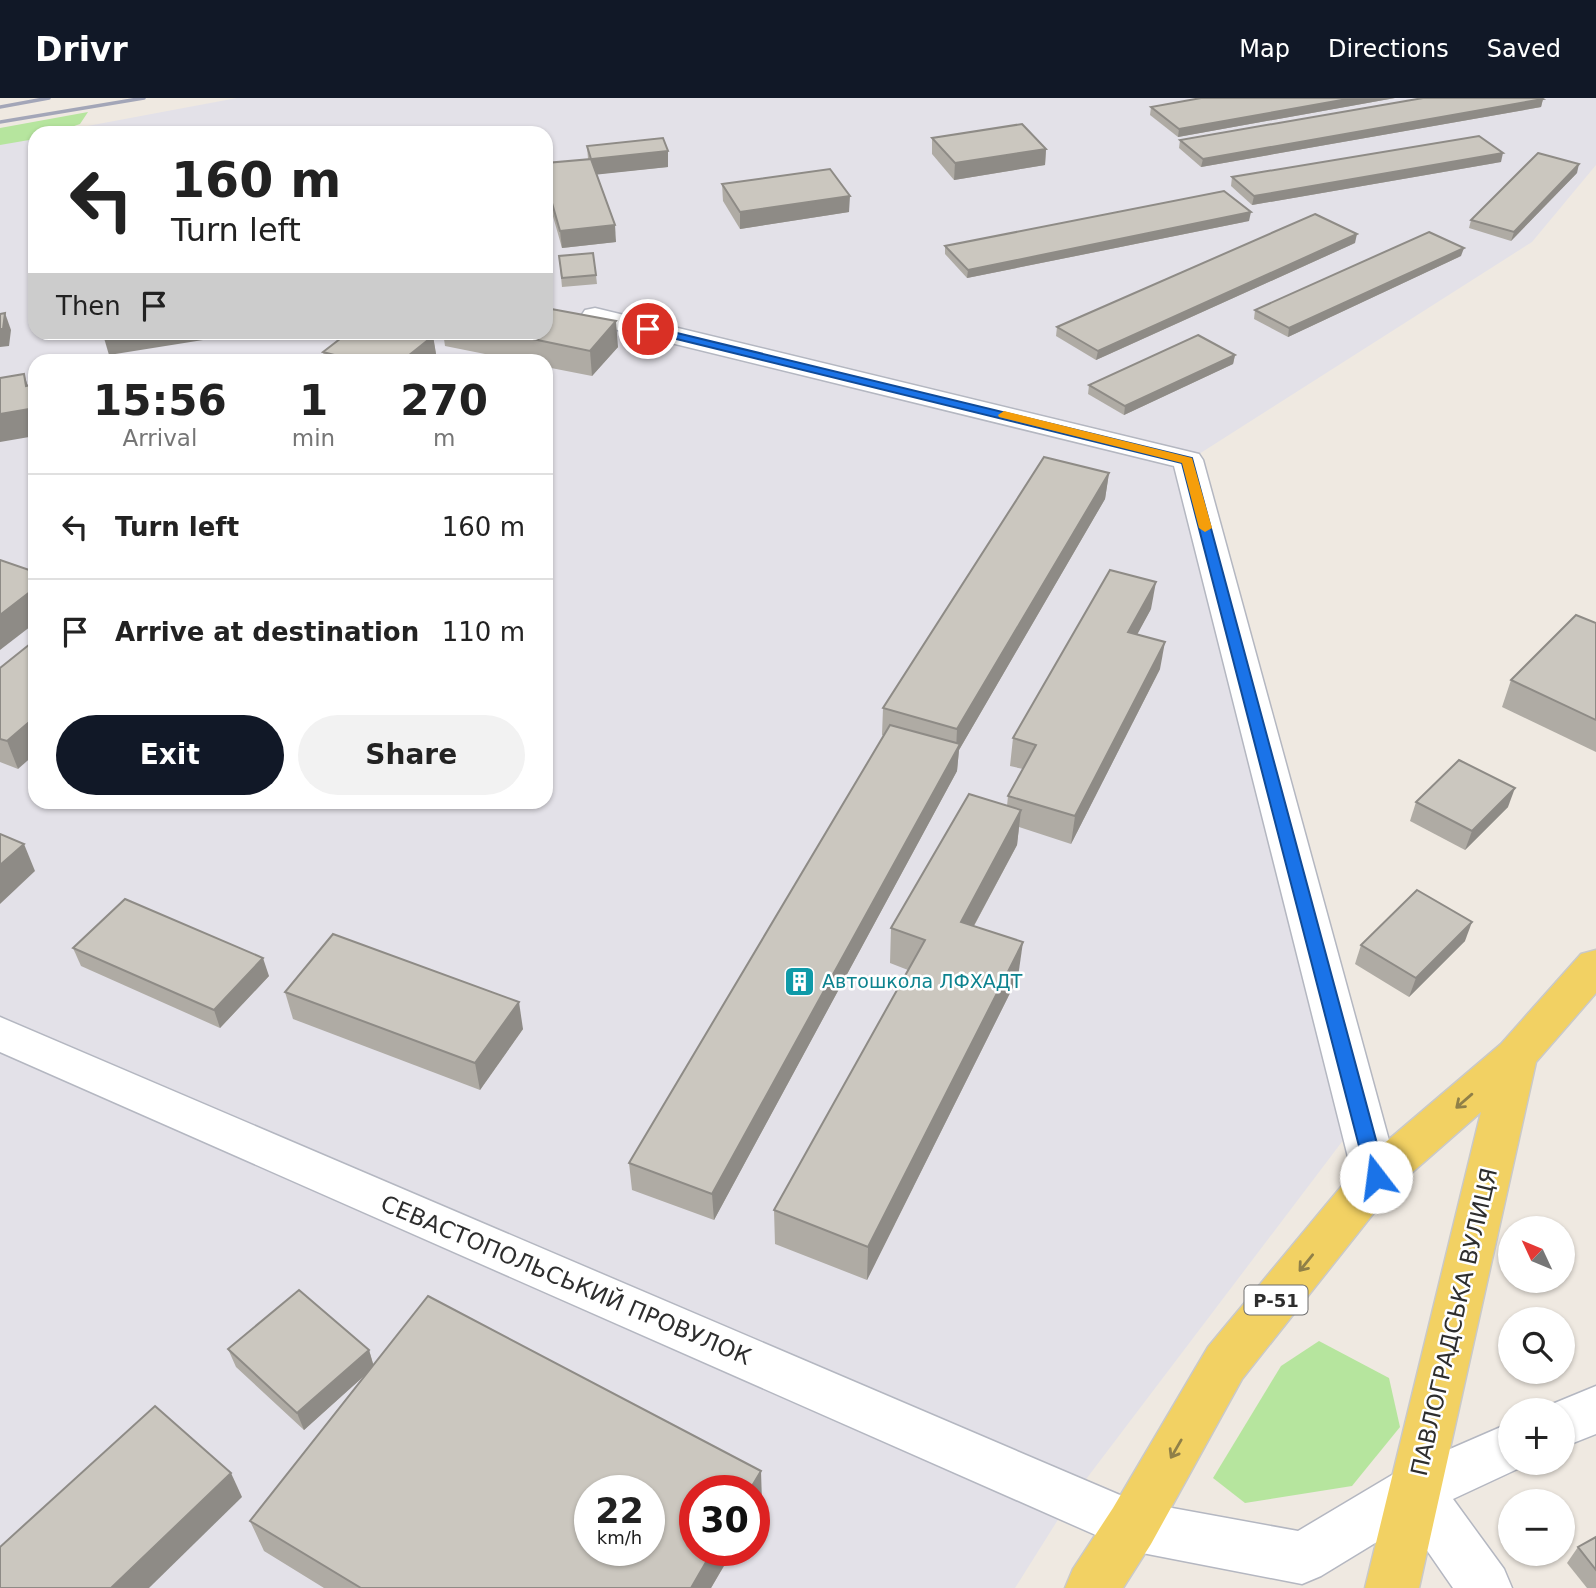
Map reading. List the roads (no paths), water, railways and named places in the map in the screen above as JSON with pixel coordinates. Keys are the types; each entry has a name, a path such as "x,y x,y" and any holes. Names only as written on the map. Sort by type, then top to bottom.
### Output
{"main road":[{"name":"ПАВЛОГРАДСЬКА ВУЛИЦЯ","path":"1092,1588 1132,1526 1225,1363 1376,1177 1516,1056 1596,965"},
{"name":"ПАВЛОГРАДСЬКА ВУЛИЦЯ","path":"1392,1588 1516,1056"}],"street":[{"path":"595,316 1188,460 1376,1177"},
{"name":"СЕВАСТОПОЛЬСЬКИЙ ПРОВУЛОК","path":"0,1034 1132,1526 1302,1558 1415,1490 1498,1452"},
{"path":"1575,1419 1596,1409"},
{"path":"1415,1490 1485,1588"}],"railway":[{"path":"0,107 49,98"},
{"path":"0,122 144,98"}],"place":[{"name":"Автошкола ЛФХАДТ","path":"799,981"}]}
